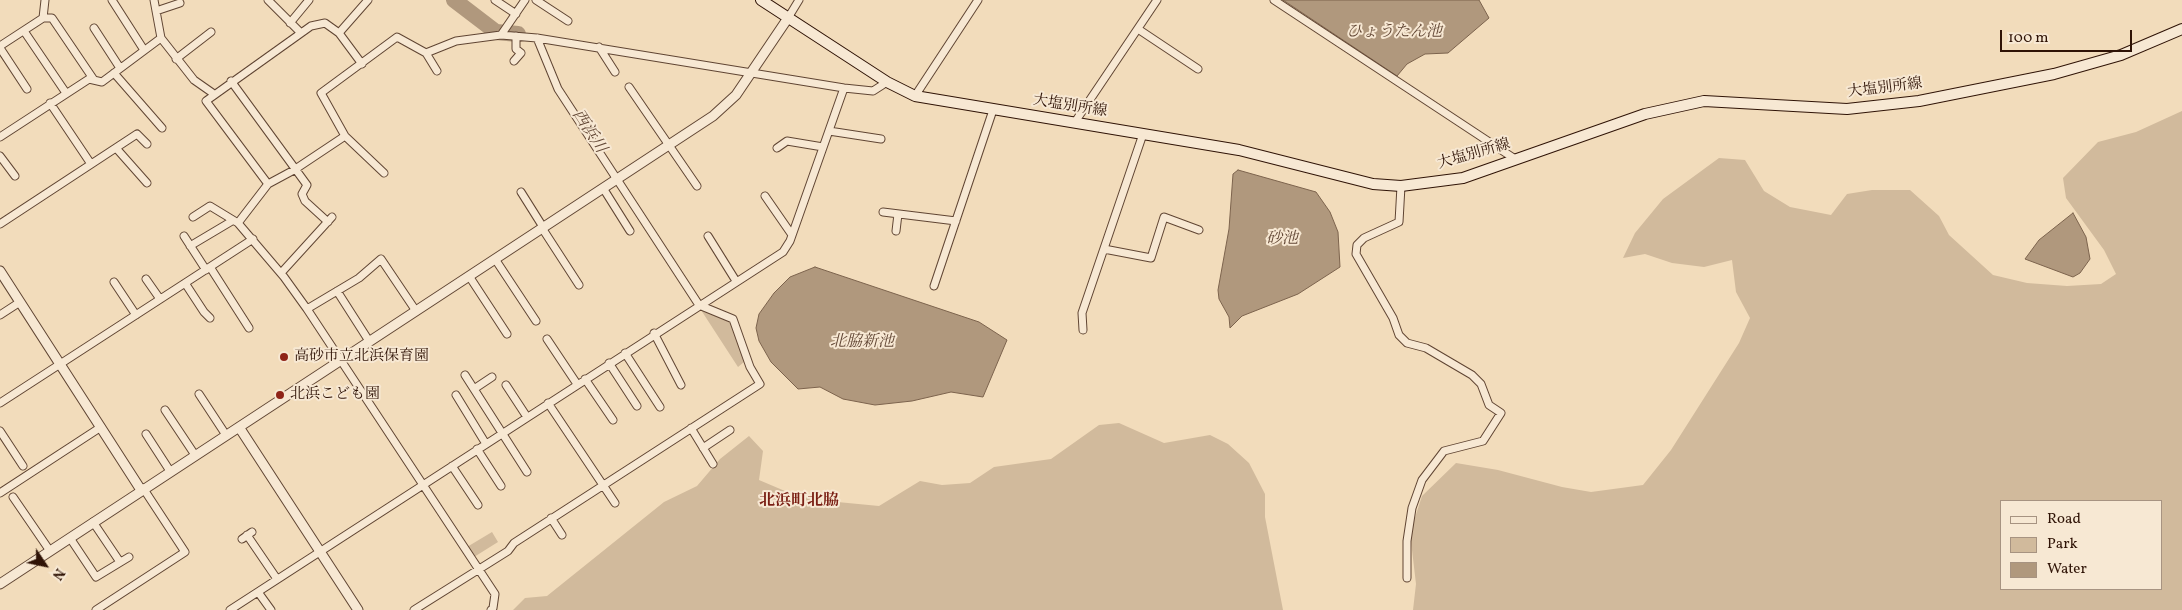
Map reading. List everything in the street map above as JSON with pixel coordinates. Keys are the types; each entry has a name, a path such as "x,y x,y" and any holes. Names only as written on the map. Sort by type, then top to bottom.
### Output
{"main road":[{"name":"大塩別所線","path":"761,0 887,82 914,96 1240,150 1373,184 1401,186 1463,178 1645,114 1704,101 1847,109 1919,101 2054,74 2121,54 2182,29"}],"street":[{"path":"43,18 45,0"},
{"path":"112,0 144,50"},
{"path":"154,0 161,38 194,80 214,94"},
{"path":"268,0 300,32"},
{"path":"290,23 309,0"},
{"path":"339,33 368,0"},
{"path":"495,0 516,14"},
{"path":"501,35 525,0"},
{"path":"536,0 568,21"},
{"path":"0,584 720,111 736,95 799,0"},
{"path":"914,96 978,0"},
{"path":"1075,122 1157,0"},
{"path":"1274,0 1516,159"},
{"path":"156,11 180,3"},
{"path":"27,90 0,47 43,18 52,18 94,80"},
{"path":"268,184 206,101 231,81 311,26 325,23 339,33 362,64"},
{"path":"94,28 120,68"},
{"path":"1138,29 1198,69"},
{"path":"24,31 66,93"},
{"path":"176,59 211,32"},
{"path":"426,53 456,41 501,35 537,38 844,88 873,91 887,82"},
{"path":"514,61 520,53 516,48 516,36"},
{"path":"384,173 345,136 321,93 397,37 426,53 437,71"},
{"path":"0,137 89,79 102,82 161,38"},
{"path":"414,610 508,551 514,543 602,484 760,384 750,367 733,319 699,305 558,89 537,38"},
{"path":"599,48 615,72"},
{"path":"19,78 26,73"},
{"path":"114,73 162,128"},
{"path":"231,81 294,170 307,185 302,194 305,201 330,220 281,273"},
{"path":"629,87 697,186"},
{"path":"230,610 654,333 782,252 792,235 844,88"},
{"path":"50,103 90,164"},
{"path":"934,286 994,110"},
{"path":"829,131 881,139"},
{"path":"0,224 137,134 147,144"},
{"path":"1083,330 1082,313 1143,134"},
{"path":"190,246 235,222 268,184 294,170 345,136"},
{"path":"777,148 787,142 823,147"},
{"path":"116,148 147,183"},
{"path":"0,156 14,176"},
{"path":"1401,186 1399,222 1364,238 1357,245 1356,254 1393,318 1400,335 1407,343 1426,348 1472,375 1481,384 1489,404 1501,413 1482,441 1444,451 1422,480 1409,525 1407,541 1408,578"},
{"path":"603,188 630,231"},
{"path":"521,192 579,285"},
{"path":"765,196 792,235"},
{"path":"193,217 210,206 235,222 253,239 281,273 308,309 495,594 494,608 491,610"},
{"path":"884,212 901,211 956,221"},
{"path":"896,231 901,211"},
{"path":"1104,249 1151,258 1164,217 1199,230"},
{"path":"184,236 249,328"},
{"path":"708,236 736,281"},
{"path":"0,404 60,363 253,239"},
{"path":"308,309 359,278 381,259 416,311"},
{"path":"495,259 536,321"},
{"path":"0,271 185,552 96,610"},
{"path":"469,276 507,334"},
{"path":"146,278 160,299"},
{"path":"114,282 136,315"},
{"path":"185,283 210,318"},
{"path":"337,291 369,341"},
{"path":"0,315 20,302"},
{"path":"654,333 681,385"},
{"path":"548,339 577,384"},
{"path":"624,353 660,407"},
{"path":"609,363 637,406"},
{"path":"464,375 527,472"},
{"path":"474,389 492,377"},
{"path":"585,379 613,420"},
{"path":"506,384 527,416"},
{"path":"199,394 226,435"},
{"path":"456,395 486,444"},
{"path":"548,403 615,503"},
{"path":"165,410 195,455"},
{"path":"0,493 101,426"},
{"path":"238,427 358,610"},
{"path":"691,428 713,464"},
{"path":"703,448 730,430"},
{"path":"0,431 23,466"},
{"path":"146,434 154,439 170,471"},
{"path":"477,449 501,486"},
{"path":"10,463 18,458"},
{"path":"452,466 478,505"},
{"path":"13,497 50,551"},
{"path":"551,518 562,535"},
{"path":"93,522 120,562"},
{"path":"247,535 277,579"},
{"path":"70,538 96,577 128,557"},
{"path":"258,592 271,610"}],"green space":[{"path":"2182,111 2182,610 1413,610 1416,584 1410,533 1422,496 1456,463 1498,470 1562,487 1591,492 1643,485 1671,450 1739,343 1750,318 1736,292 1732,260 1704,267 1672,263 1645,254 1623,258 1635,233 1663,199 1719,158 1745,160 1764,191 1790,207 1831,215 1847,194 1872,190 1910,190 1939,216 1949,235 1993,275 2027,283 2067,286 2101,284 2116,274 2104,250 2066,198 2063,178 2098,142 2136,132"},
{"path":"701,310 730,320 744,362 738,367"},
{"path":"1119,423 1164,443 1210,435 1228,444 1249,463 1265,494 1265,517 1283,610 513,610 525,598 547,596 664,502 697,486 720,459 749,436 763,451 759,480 792,494 827,501 879,506 920,481 942,485 970,483 994,467 1051,459 1099,425"},
{"path":"492,532 498,542 474,557 467,547"}],"water":[{"name":"ひょうたん池","path":"1283,0 1479,0 1489,18 1448,53 1425,54 1407,64 1397,76"},
{"name":"砂池","path":"1238,170 1316,192 1330,212 1338,232 1340,267 1298,294 1242,316 1230,328 1229,317 1219,299 1218,290 1229,229 1233,174"},
{"path":"2073,213 2086,237 2090,259 2080,273 2073,277 2025,259 2039,240"},
{"name":"北脇新池","path":"815,267 979,322 1007,340 983,397 951,392 912,401 875,405 843,399 820,387 798,389 771,362 759,341 756,328 759,314 774,293 790,277"}],"waterway":[{"name":"西浜川","path":"454,0 496,32 518,34"}],"place":[{"name":"高砂市立北浜保育園","path":"284,357"},
{"name":"北浜こども園","path":"280,395"}],"district":[{"name":"北浜町北脇","path":"799,502"}]}
